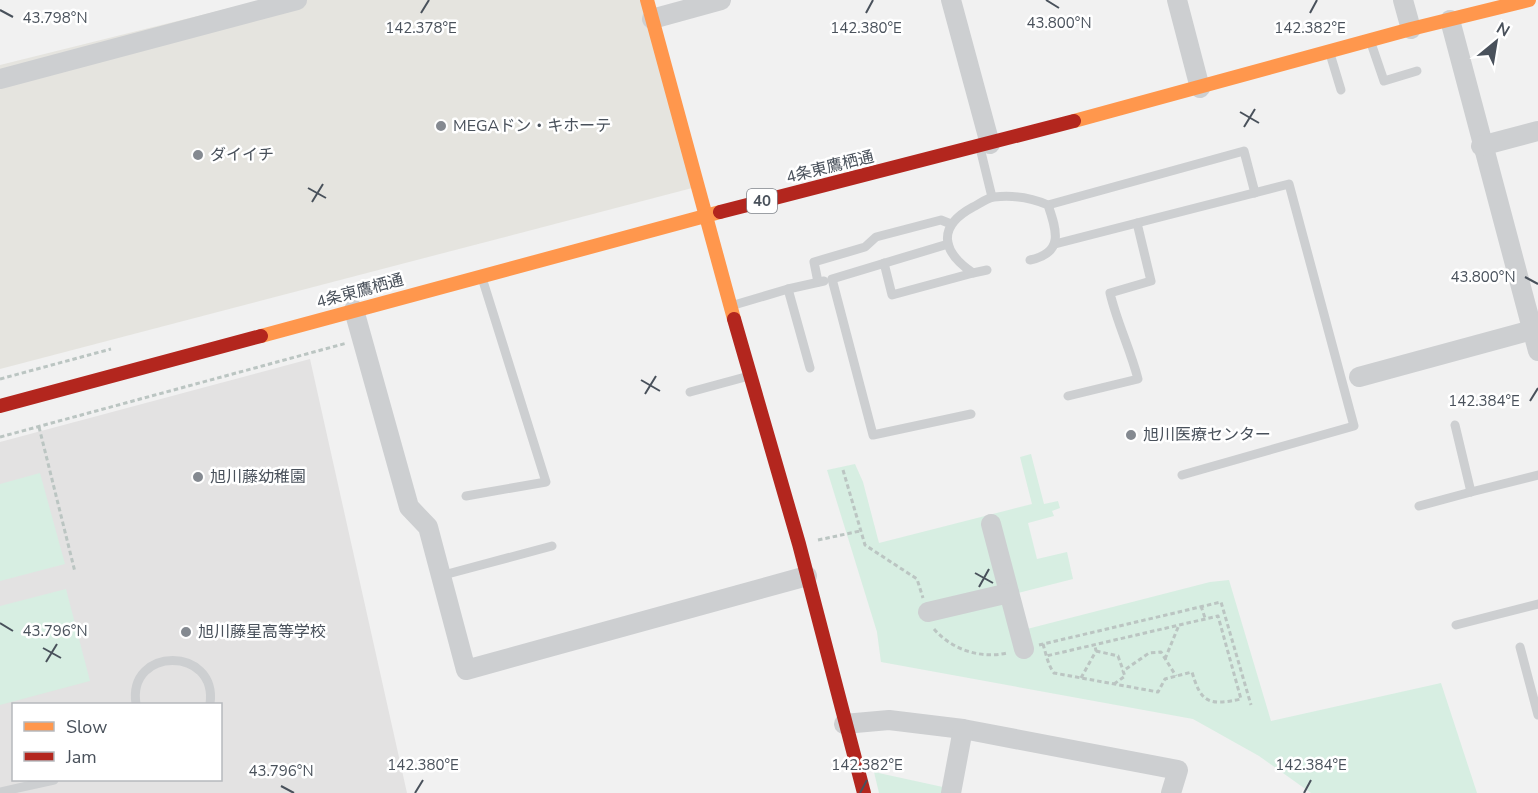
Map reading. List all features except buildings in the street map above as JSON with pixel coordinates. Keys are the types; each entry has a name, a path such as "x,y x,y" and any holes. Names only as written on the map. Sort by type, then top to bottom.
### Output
{"main road":[{"name":"4条東鷹栖通","path":"0,406 705,216 1200,88 1411,29 1530,1"},
{"path":"650,10 705,216 799,544 844,724 864,793"}],"street":[{"path":"0,79 228,9 297,0"},
{"path":"650,10 721,0"},
{"path":"951,0 984,145"},
{"path":"1177,0 1200,88"},
{"path":"1403,0 1411,29"},
{"path":"1450,20 1481,146 1538,351"},
{"path":"1481,146 1538,131"},
{"path":"354,310 409,507 428,527 466,670 807,576"},
{"path":"1359,377 1532,330"},
{"path":"991,524 1009,593 1033,646"},
{"path":"928,612 1009,593"},
{"path":"844,724 889,720 963,729 1178,770 1171,793"},
{"path":"951,793 963,729"}],"lane":[{"path":"1371,40 1384,81 1417,71"},
{"path":"1329,52 1341,90"},
{"path":"984,145 992,197"},
{"path":"973,273 957,262 950,253 948,244 951,224 962,213 992,197 1033,198 1048,205 1244,151 1255,193"},
{"path":"1030,260 1043,257 1055,244 1289,184 1354,426 1182,475"},
{"path":"1048,205 1056,228 1055,244"},
{"path":"818,282 814,262 865,247 876,237 941,220 951,224"},
{"path":"1068,396 1138,379 1126,337 1119,329 1110,293 1151,281 1137,223"},
{"path":"731,306 948,244"},
{"path":"884,263 892,295 987,270"},
{"path":"466,496 546,482 481,276"},
{"path":"832,279 873,435 971,414"},
{"path":"788,289 810,368"},
{"path":"690,392 751,376"},
{"path":"1455,425 1471,492"},
{"path":"1419,506 1538,475"},
{"path":"440,576 552,546"},
{"path":"1456,625 1538,604"},
{"path":"1520,646 1534,688 1538,715"},
{"path":"136,703 136,688 146,671 163,661 172,660 182,661 200,671 209,688 210,703"},
{"path":"0,792 50,781"}],"path":[{"path":"0,437 363,339"},
{"path":"39,427 75,572"},
{"path":"843,470 865,545 917,579 932,626 940,635 964,650 994,656 1221,602 1251,705"},
{"path":"799,544 860,531"},
{"path":"1201,606 1205,618"},
{"path":"1033,646 1046,656 1054,673 1158,692 1165,679 1192,672 1198,694 1205,699 1225,703 1241,699 1218,616 1046,656"},
{"path":"1165,659 1179,625"},
{"path":"1081,678 1096,651 1095,646"},
{"path":"1096,651 1118,656 1125,676 1114,684"},
{"path":"1123,671 1149,653 1161,652 1176,676"}],"shaded area":[{"path":"262,0 647,0 696,187 0,369 0,65"},
{"name":"旭川藤星高等学校","path":"310,359 407,793 0,793 0,442"}],"green space":[{"path":"1031,454 1044,504 1058,501 1060,508 1052,511 1054,516 1028,523 1037,559 1067,552 1073,579 1018,593 1027,629 1210,582 1229,580 1271,721 1441,683 1477,793 1311,793 1259,756 1193,719 881,662 877,632 827,470 855,464 863,482 879,543 1032,504 1020,457"},
{"path":"40,473 65,564 0,581 0,484"},
{"path":"66,589 90,681 0,705 0,606"},
{"path":"874,772 952,789 951,793 879,793"}],"traffic: slow":[{"path":"647,0 734,319"},
{"path":"1074,121 1411,29 1529,0"},
{"path":"261,336 720,212"}],"traffic: jam":[{"path":"720,212 1074,121"},
{"path":"734,319 799,544 864,793"},
{"path":"0,406 261,336"}],"place":[{"name":"MEGAドン・キホーテ","path":"441,126"},
{"name":"ダイイチ","path":"198,155"},
{"name":"旭川医療センター","path":"1131,435"},
{"name":"旭川藤幼稚園","path":"198,477"},
{"name":"旭川藤星高等学校","path":"186,632"}]}
